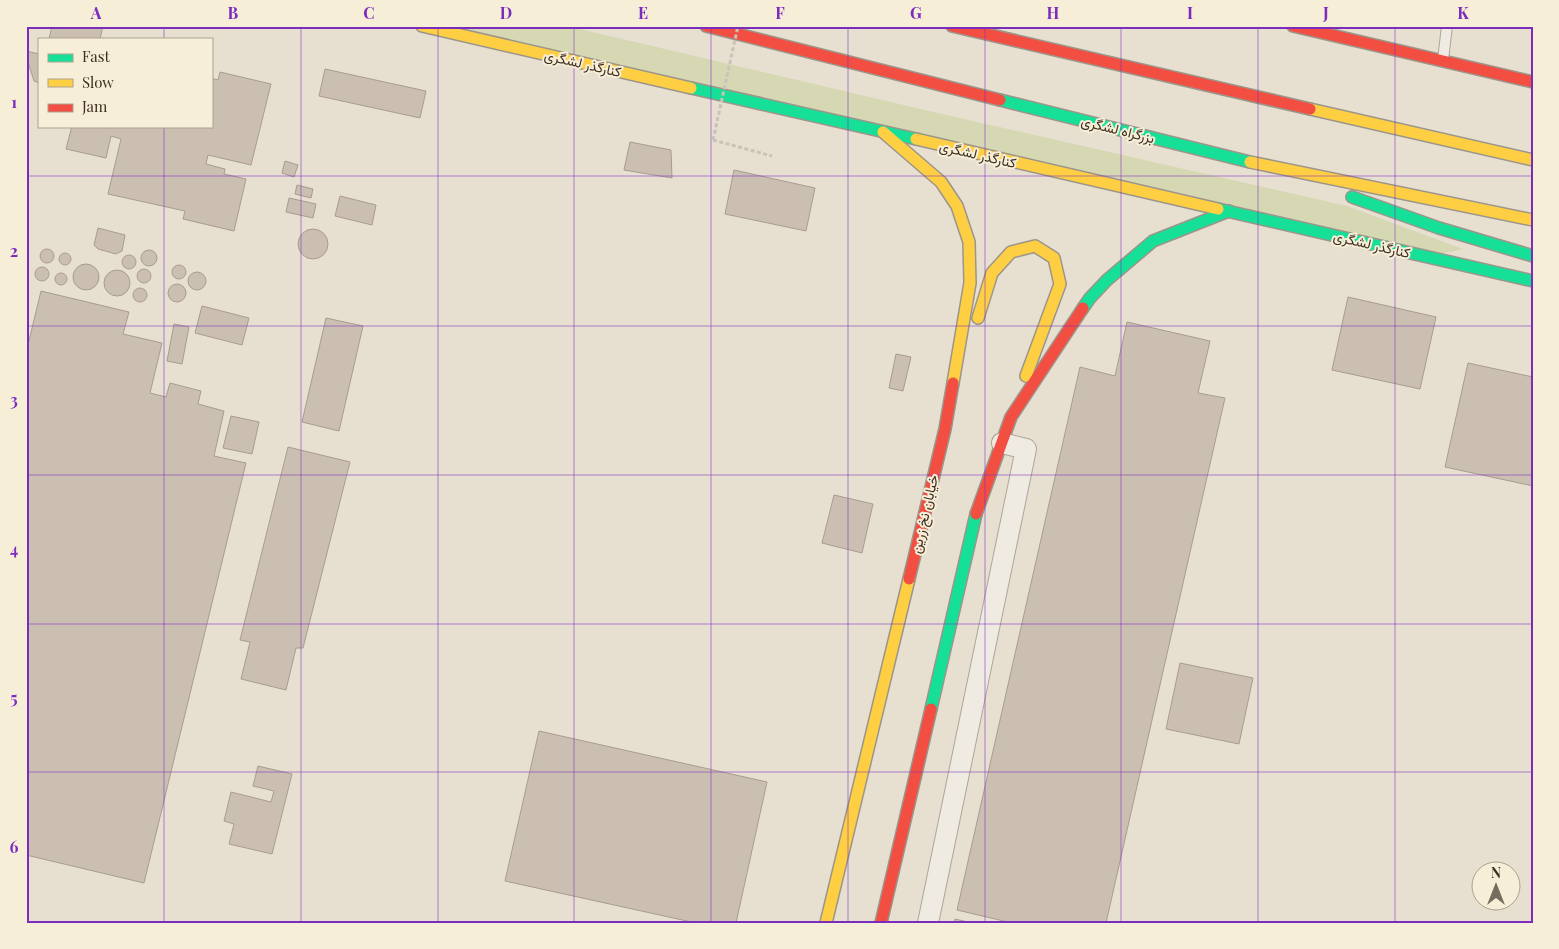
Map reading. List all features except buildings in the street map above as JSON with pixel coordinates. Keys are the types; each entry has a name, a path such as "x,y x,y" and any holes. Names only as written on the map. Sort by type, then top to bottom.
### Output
{"main road":[{"name":"کنارگذر لشگری","path":"422,26 1533,281"},
{"name":"بزرگراه لشگری","path":"706,26 1241,160 1533,220"},
{"path":"952,26 1533,160"},
{"path":"1293,26 1533,82"},
{"path":"1077,43 1131,68"},
{"name":"خیابان نخ زرین","path":"826,923 945,429 970,283 969,242 957,206 941,182 883,132"},
{"path":"1241,160 1326,189"},
{"path":"1345,195 1439,228 1533,256"},
{"path":"1011,417 1090,298 1108,280 1153,241 1229,211"},
{"path":"881,923 977,510 1060,284 1054,258 1035,246 1011,252 992,273 945,429"}],"street":[{"path":"928,923 1026,449 1002,443"}],"lane":[{"path":"1442,61 1447,26"}],"path":[{"path":"738,26 713,140 772,156"}],"green space":[{"path":"451,26 567,26 1347,206 1463,249 1441,254"}],"traffic: fast":[{"path":"691,88 916,139"},
{"path":"1000,100 1250,162"},
{"path":"1352,197 1439,228 1533,256"},
{"path":"1218,209 1533,281"},
{"path":"1083,308 1107,280 1153,241 1229,211"},
{"path":"931,709 976,514"}],"traffic: slow":[{"path":"422,26 691,88"},
{"path":"1310,109 1533,160"},
{"path":"883,132 941,182 957,206 969,242 970,283 953,383"},
{"path":"916,139 1218,209"},
{"path":"1250,162 1533,220"},
{"path":"978,318 992,273 1011,252 1035,246 1054,258 1060,284 1026,376"},
{"path":"826,923 909,579"}],"traffic: jam":[{"path":"706,26 1000,100"},
{"path":"952,26 1310,109"},
{"path":"1293,26 1533,82"},
{"path":"976,514 1011,417 1083,308"},
{"path":"909,579 945,429 953,383"},
{"path":"881,923 931,709"}]}
